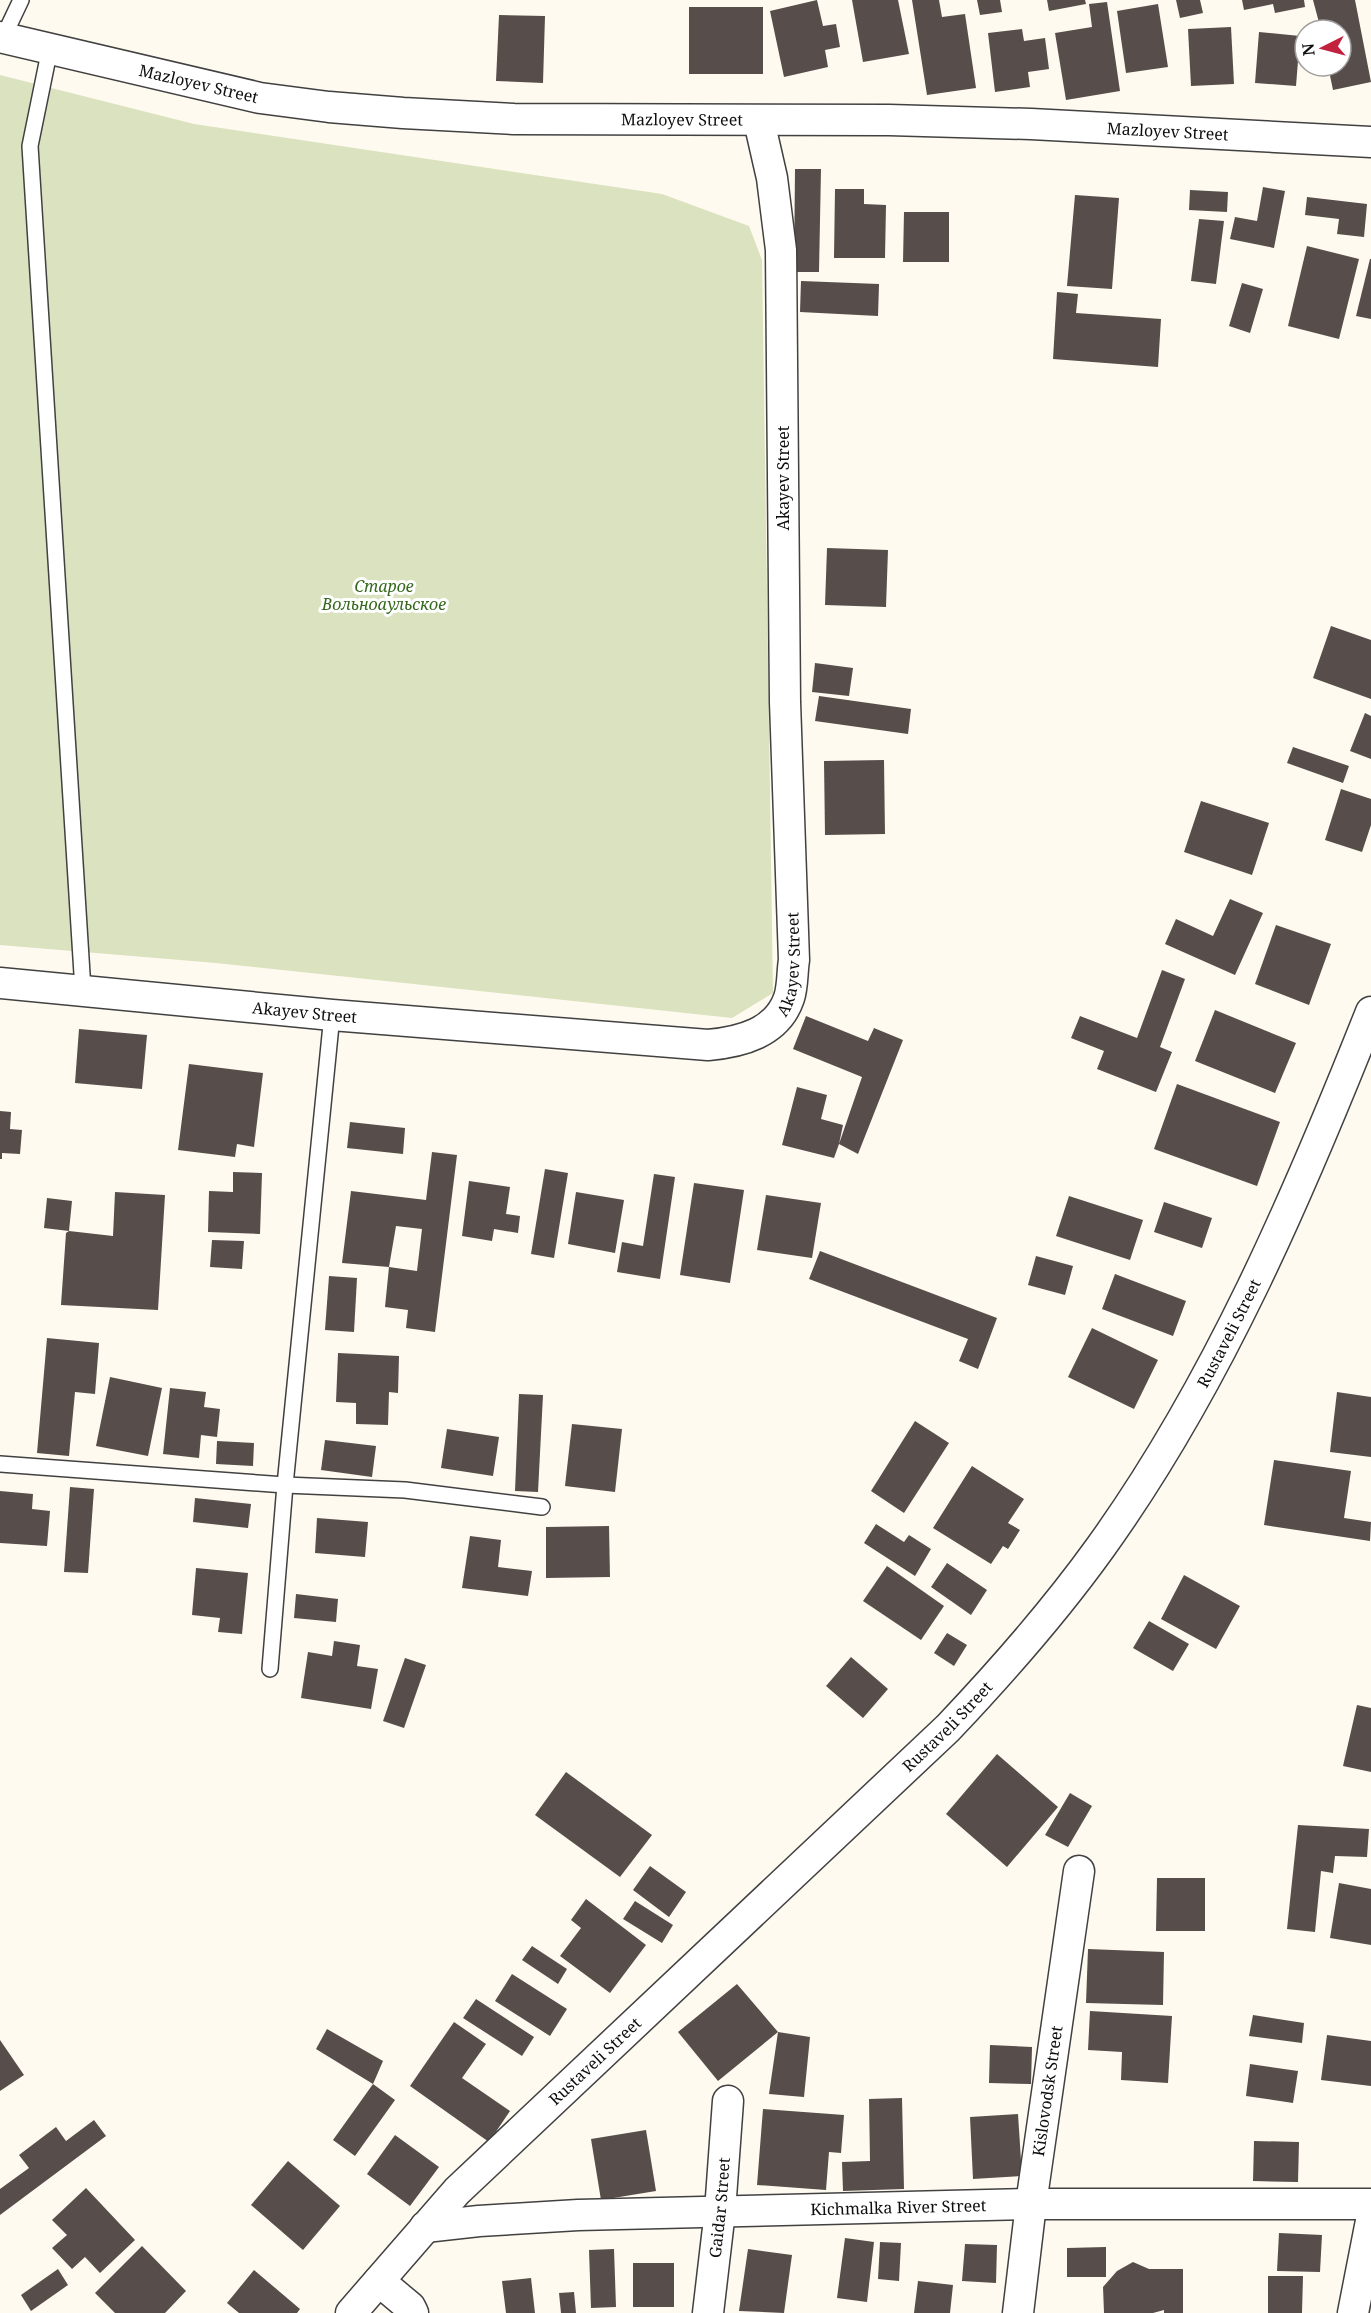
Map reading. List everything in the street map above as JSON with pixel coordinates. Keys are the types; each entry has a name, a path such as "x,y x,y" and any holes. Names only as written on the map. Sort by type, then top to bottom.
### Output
{"street":[{"name":"Mazloyev Street","path":"2,37 223,90 329,107 514,119 889,120 1019,124 1371,142"},
{"name":"Akayev Street","path":"0,983 332,1015 708,1045 735,1042 760,1033 780,1017 789,996 794,960 785,702 781,250 772,178 759,121"},
{"name":"Rustaveli Street","path":"351,2313 457,2191 948,1728 1002,1670 1056,1606 1134,1498 1214,1360 1259,1271 1320,1138 1371,1012"},
{"name":"Kislovodsk Street","path":"1018,2313 1031,2204 1079,1871"},
{"name":"Gaidar Street","path":"708,2313 720,2211 728,2101"},
{"name":"Kichmalka River Street","path":"425,2227 479,2221 720,2211 1031,2204 1371,2204"},
{"path":"1353,2313 1371,2221"},
{"path":"379,2281 410,2307 413,2313"}],"lane":[{"path":"2,37 21,0"},
{"path":"50,48 30,146 82,990"},
{"path":"270,1669 285,1485 332,1015"},
{"path":"0,1464 285,1485 405,1490 542,1507"}],"green space":[{"name":"Старое Вольноаульское","path":"0,75 194,124 662,194 749,226 762,260 773,993 732,1018 216,963 0,945"}],"building":[{"path":"817,0 823,26 836,24 840,47 825,50 828,67 784,77 770,11"},
{"path":"852,0 898,0 909,54 863,62"},
{"path":"912,0 939,0 942,17 965,14 976,88 927,95"},
{"path":"977,0 1000,0 1002,12 980,15"},
{"path":"1047,0 1085,0 1086,4 1049,11"},
{"path":"1176,0 1200,0 1203,13 1180,18"},
{"path":"1242,0 1304,0 1305,7 1275,13 1273,4 1244,10"},
{"path":"1313,0 1355,0 1371,82 1333,90 1330,78 1353,78 1353,18 1318,18"},
{"path":"1107,2 1120,91 1066,100 1055,33 1092,27 1089,4"},
{"path":"1158,4 1168,67 1126,73 1117,11"},
{"path":"689,7 763,7 763,74 689,74"},
{"path":"499,15 545,16 543,83 496,81"},
{"path":"1231,27 1234,84 1191,86 1188,29"},
{"path":"1022,29 1024,41 1045,38 1049,69 1028,72 1030,87 995,92 988,33"},
{"path":"1259,32 1293,35 1293,78 1297,78 1296,86 1255,83"},
{"path":"795,169 821,169 819,272 794,272"},
{"path":"1263,187 1285,191 1274,248 1230,239 1235,217 1257,221"},
{"path":"835,189 864,189 864,204 886,205 885,258 834,258"},
{"path":"1190,190 1228,192 1227,212 1189,210"},
{"path":"1075,195 1119,198 1112,289 1067,286"},
{"path":"1307,197 1367,204 1364,237 1337,234 1339,219 1305,215"},
{"path":"904,212 949,212 949,262 903,262"},
{"path":"1199,219 1224,221 1216,284 1191,281"},
{"path":"1307,246 1359,259 1339,339 1288,326"},
{"path":"1371,259 1371,319 1356,316"},
{"path":"801,281 879,284 878,316 800,312"},
{"path":"1242,283 1263,289 1250,333 1229,326"},
{"path":"1057,292 1078,294 1076,313 1161,319 1158,367 1053,359"},
{"path":"827,548 888,550 886,607 825,605"},
{"path":"1331,626 1371,640 1371,699 1313,678"},
{"path":"815,663 853,668 849,696 812,692"},
{"path":"819,696 911,709 908,734 815,721"},
{"path":"1365,713 1371,716 1371,759 1350,751"},
{"path":"1293,747 1349,766 1343,783 1287,763"},
{"path":"884,760 885,834 825,835 824,761"},
{"path":"1341,789 1371,799 1371,825 1362,852 1325,840"},
{"path":"1201,801 1269,823 1252,875 1184,852"},
{"path":"1230,899 1263,913 1235,975 1165,944 1176,919 1213,936"},
{"path":"1276,925 1331,944 1309,1005 1255,984"},
{"path":"1162,970 1185,979 1160,1047 1172,1052 1156,1092 1097,1069 1104,1051 1071,1038 1080,1016 1137,1038"},
{"path":"1215,1010 1296,1043 1275,1093 1195,1061"},
{"path":"806,1016 868,1041 874,1028 903,1040 858,1154 839,1144 862,1077 793,1049"},
{"path":"79,1029 147,1035 142,1089 75,1083"},
{"path":"189,1064 263,1073 254,1147 237,1144 235,1157 178,1150"},
{"path":"1177,1084 1280,1122 1257,1186 1154,1149"},
{"path":"797,1087 827,1095 821,1119 843,1125 834,1158 782,1145"},
{"path":"0,1111 11,1112 10,1129 22,1130 20,1154 2,1153 2,1159 0,1159"},
{"path":"350,1122 405,1128 403,1154 347,1148"},
{"path":"432,1152 457,1155 435,1332 406,1328 408,1310 385,1307 389,1267 342,1263 351,1191 426,1200","holes":["396,1226 422,1229 417,1271 389,1267"]},
{"path":"545,1169 568,1173 554,1258 531,1254"},
{"path":"233,1172 262,1173 260,1234 208,1232 209,1191 233,1192"},
{"path":"654,1174 675,1177 660,1279 617,1272 622,1242 643,1246"},
{"path":"469,1181 510,1187 506,1214 520,1216 518,1233 494,1229 492,1241 462,1236"},
{"path":"694,1183 744,1190 730,1283 680,1275"},
{"path":"115,1192 165,1195 158,1310 61,1305 66,1233 69,1231 113,1236"},
{"path":"576,1192 624,1200 615,1253 568,1244"},
{"path":"766,1195 821,1203 812,1258 757,1250"},
{"path":"1069,1196 1143,1220 1130,1260 1056,1236"},
{"path":"47,1198 72,1201 69,1231 44,1228"},
{"path":"1164,1202 1212,1218 1202,1248 1154,1232"},
{"path":"212,1240 244,1241 242,1269 210,1267"},
{"path":"820,1251 997,1318 978,1369 959,1361 968,1339 809,1279"},
{"path":"1036,1256 1073,1266 1065,1295 1028,1285"},
{"path":"1115,1274 1186,1301 1173,1336 1102,1309"},
{"path":"329,1276 357,1278 354,1332 325,1330"},
{"path":"1092,1328 1158,1360 1134,1409 1068,1377"},
{"path":"47,1338 99,1343 95,1394 75,1392 69,1456 37,1453"},
{"path":"338,1353 399,1356 398,1393 389,1392 388,1425 356,1424 356,1403 336,1402"},
{"path":"110,1377 162,1388 148,1456 96,1446"},
{"path":"170,1388 206,1392 204,1407 220,1409 217,1437 201,1435 199,1458 163,1454"},
{"path":"1337,1392 1371,1397 1371,1457 1330,1452"},
{"path":"519,1394 543,1395 538,1492 515,1491"},
{"path":"915,1421 949,1443 904,1513 871,1491"},
{"path":"572,1424 622,1429 615,1492 565,1486"},
{"path":"447,1429 499,1437 493,1476 441,1468"},
{"path":"325,1440 376,1446 372,1477 321,1470"},
{"path":"217,1441 254,1443 253,1466 216,1464"},
{"path":"1274,1460 1351,1471 1344,1518 1371,1522 1370,1541 1264,1525"},
{"path":"972,1466 1024,1499 1008,1523 1020,1530 1008,1549 1003,1546 991,1564 933,1528"},
{"path":"70,1487 94,1489 88,1573 64,1572"},
{"path":"0,1491 33,1494 32,1509 50,1511 47,1546 0,1543"},
{"path":"195,1498 251,1504 248,1528 193,1522"},
{"path":"317,1518 368,1522 365,1557 315,1553"},
{"path":"876,1524 904,1542 909,1535 931,1549 915,1576 864,1543"},
{"path":"609,1526 610,1577 546,1578 546,1527"},
{"path":"470,1536 501,1540 498,1567 532,1571 528,1596 462,1588"},
{"path":"947,1563 987,1590 971,1615 931,1587"},
{"path":"887,1566 944,1606 921,1640 863,1601"},
{"path":"196,1568 248,1573 242,1634 218,1632 220,1618 192,1615"},
{"path":"1184,1575 1240,1606 1216,1649 1161,1619"},
{"path":"296,1594 338,1599 336,1622 294,1618"},
{"path":"1149,1621 1189,1644 1173,1671 1133,1648"},
{"path":"947,1633 967,1645 954,1666 934,1653"},
{"path":"334,1641 360,1645 357,1666 378,1669 371,1709 301,1698 308,1652 332,1656"},
{"path":"851,1657 888,1689 863,1718 826,1686"},
{"path":"405,1658 426,1665 404,1728 383,1721"},
{"path":"1357,1705 1371,1708 1371,1772 1343,1766"},
{"path":"997,1754 1058,1807 1007,1867 946,1814"},
{"path":"566,1772 652,1835 620,1877 535,1815"},
{"path":"1070,1793 1092,1806 1068,1847 1045,1835"},
{"path":"1298,1825 1369,1829 1367,1857 1335,1856 1333,1873 1321,1871 1315,1932 1287,1929"},
{"path":"650,1866 686,1892 669,1917 633,1890"},
{"path":"1157,1878 1205,1878 1205,1931 1156,1931"},
{"path":"1339,1883 1371,1889 1371,1945 1330,1938"},
{"path":"586,1899 646,1945 610,1993 560,1956 581,1928 571,1920"},
{"path":"635,1901 673,1925 662,1943 623,1919"},
{"path":"532,1946 567,1969 558,1984 522,1960"},
{"path":"1088,1949 1164,1952 1163,2005 1086,2003"},
{"path":"512,1974 567,2009 550,2036 495,2001"},
{"path":"737,1984 778,2032 718,2081 678,2032"},
{"path":"476,1999 534,2037 522,2056 463,2018"},
{"path":"1090,2011 1172,2016 1168,2083 1121,2080 1122,2052 1088,2050"},
{"path":"1253,2015 1304,2023 1302,2043 1249,2036"},
{"path":"454,2022 486,2044 462,2078 510,2111 489,2142 410,2086"},
{"path":"327,2029 383,2061 373,2084 316,2049"},
{"path":"778,2032 810,2037 804,2097 769,2094"},
{"path":"1327,2035 1371,2041 1371,2086 1321,2080"},
{"path":"0,2040 24,2075 0,2091"},
{"path":"990,2045 1032,2047 1031,2084 989,2083"},
{"path":"1250,2064 1298,2071 1293,2103 1246,2096"},
{"path":"373,2084 395,2100 355,2156 333,2140"},
{"path":"902,2098 904,2189 843,2191 842,2162 870,2161 869,2099"},
{"path":"763,2109 844,2115 841,2153 829,2152 826,2190 757,2185"},
{"path":"1018,2114 1022,2176 973,2179 970,2117"},
{"path":"94,2120 106,2136 0,2215 0,2189 29,2168 19,2155 56,2127 66,2141"},
{"path":"646,2130 656,2191 601,2200 591,2139"},
{"path":"395,2135 439,2167 410,2206 367,2174"},
{"path":"1254,2141 1299,2142 1298,2182 1253,2181"},
{"path":"288,2161 340,2206 303,2250 251,2205"},
{"path":"86,2188 135,2240 100,2273 85,2257 72,2269 52,2248 67,2235 52,2220"},
{"path":"1279,2233 1322,2235 1320,2272 1277,2271"},
{"path":"845,2238 874,2242 867,2302 837,2298"},
{"path":"880,2242 901,2243 899,2281 878,2279"},
{"path":"965,2244 997,2245 996,2283 962,2281"},
{"path":"142,2246 186,2291 165,2313 115,2313 95,2293"},
{"path":"1106,2247 1106,2277 1067,2277 1067,2248"},
{"path":"614,2249 616,2307 591,2308 589,2250"},
{"path":"748,2249 792,2255 784,2313 739,2311"},
{"path":"1133,2262 1149,2269 1183,2269 1183,2313 1164,2313 1164,2310 1153,2313 1104,2313 1103,2287 1117,2271"},
{"path":"633,2263 674,2263 674,2307 633,2307"},
{"path":"58,2269 68,2285 31,2311 21,2295"},
{"path":"254,2270 300,2309 297,2313 239,2313 227,2303"},
{"path":"1268,2276 1303,2276 1302,2313 1268,2313"},
{"path":"531,2278 535,2313 506,2313 502,2281"},
{"path":"918,2281 953,2285 950,2313 914,2313"},
{"path":"574,2292 576,2313 561,2313 559,2293"}]}
